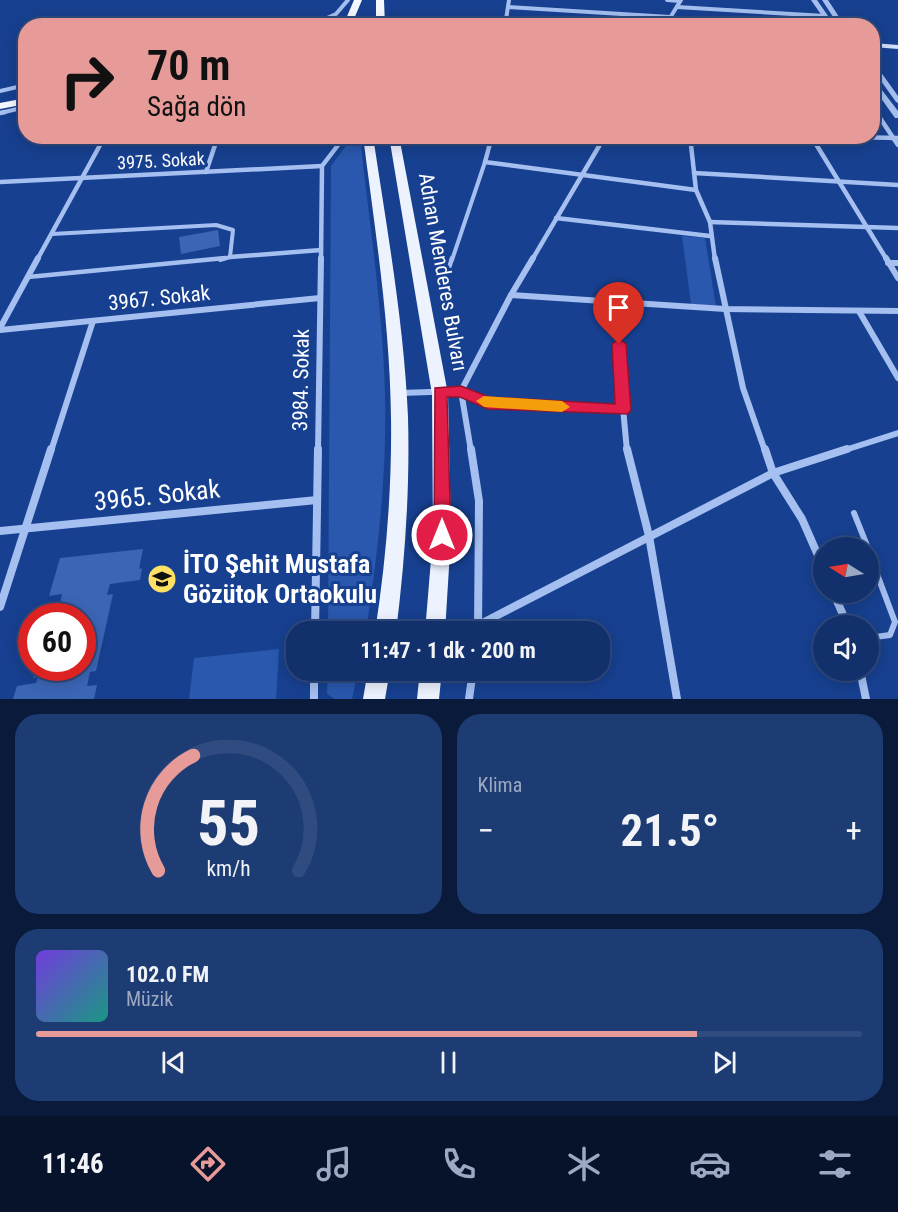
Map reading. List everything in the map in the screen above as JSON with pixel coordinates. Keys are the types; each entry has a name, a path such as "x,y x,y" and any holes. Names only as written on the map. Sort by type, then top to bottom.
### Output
{"highway":[{"path":"350,18 358,0"},
{"path":"380,0 380,18"},
{"path":"0,97 18,89"}],"main road":[{"path":"880,46 898,47"},
{"path":"880,51 898,52"},
{"path":"369,144 394,330 399,393 398,513 386,621"},
{"name":"Adnan Menderes Bulvarı","path":"395,144 440,392 442,535 436,621"},
{"path":"374,699 377,681"},
{"path":"428,699 430,681"}],"street":[{"path":"327,18 336,14 348,0"},
{"path":"506,18 509,0"},
{"path":"508,7 670,17 681,1 667,0"},
{"path":"814,0 825,16"},
{"path":"825,0 837,18"},
{"path":"677,7 825,16"},
{"path":"880,75 897,99"},
{"path":"0,91 18,87"},
{"path":"880,92 898,116"},
{"path":"0,113 6,107"},
{"path":"0,120 6,107"},
{"path":"880,116 896,138 898,145"},
{"path":"880,138 896,138"},
{"path":"0,329 101,144"},
{"path":"206,172 215,144"},
{"path":"322,166 339,144"},
{"path":"490,144 485,162 696,190"},
{"path":"479,621 479,501 461,391 511,295 601,144"},
{"path":"691,144 696,190 710,222 710,236 743,388 773,473 802,519 813,544"},
{"path":"815,144 898,278"},
{"name":"3975. Sokak","path":"0,182 322,166"},
{"name":"3984. Sokak","path":"315,621 322,166"},
{"path":"694,173 898,185"},
{"path":"556,218 710,236"},
{"path":"710,222 898,228"},
{"path":"230,257 321,250"},
{"path":"888,263 898,263"},
{"path":"511,295 725,309 860,313 898,311"},
{"name":"3967. Sokak","path":"0,329 320,298"},
{"path":"618,301 619,365 626,445 650,536 677,699"},
{"path":"860,313 867,329 898,378"},
{"path":"0,607 93,321"},
{"path":"399,393 461,391 488,403 623,410"},
{"path":"492,621 773,473 898,433"},
{"name":"3965. Sokak","path":"0,531 317,500"},
{"path":"314,681 314,699"},
{"path":"469,699 471,681"},
{"path":"862,681 866,699"}],"lane":[{"path":"449,268 485,162"},
{"path":"28,277 216,261 230,257 233,230 221,225 52,234"},
{"path":"854,513 863,537"},
{"path":"879,581 895,627 890,635 879,638"}],"shaded area":[{"path":"347,144 361,144 379,298 384,363 383,484 367,621 328,621 331,166"},
{"path":"682,236 705,238 716,307 691,304"},
{"path":"279,649 276,699 189,699 194,658"},
{"path":"328,681 356,681 352,699 335,699 327,694"}],"building":[{"path":"218,230 220,246 181,254 179,237"},
{"path":"143,549 139,569 142,568 140,580 110,584 107,595 113,594 96,671 96,603 60,603 62,594 49,596 60,558"},
{"path":"37,681 88,681 87,686 97,685 94,699 13,699 17,686"}],"slow traffic":[{"path":"484,401 562,407"}],"place":[{"name":"İTO Şehit Mustafa Gözütok Ortaokulu","path":"162,579"}],"route":[{"path":"442,535 443,459 440,392 461,391 488,403 623,410 619,344"}]}
